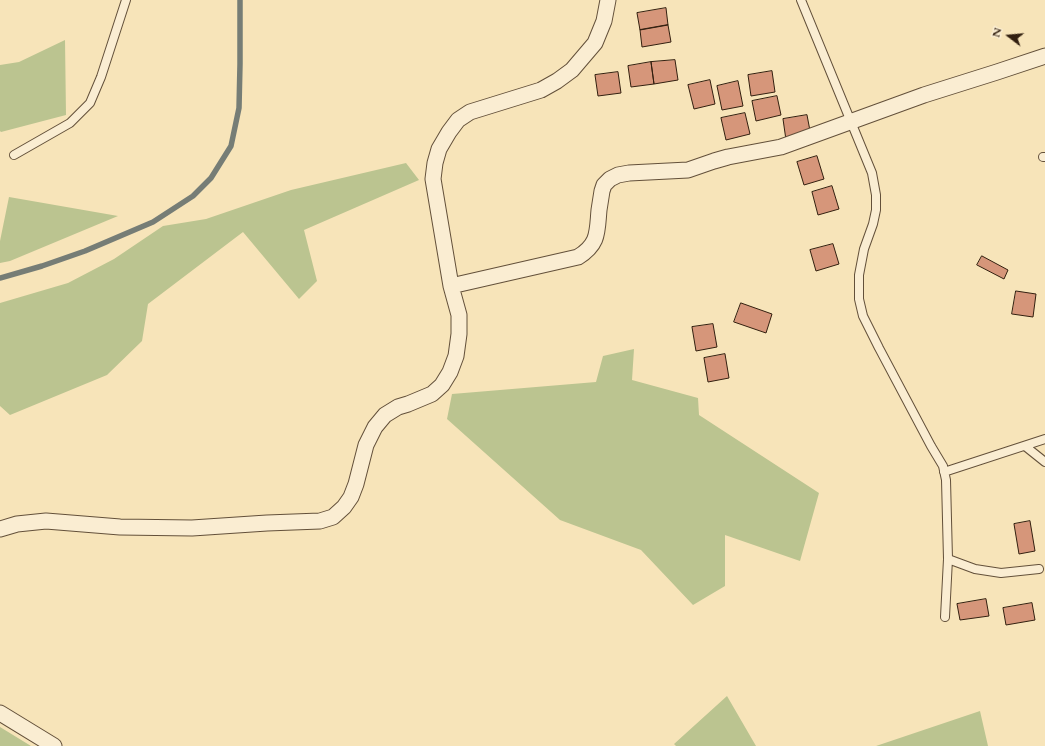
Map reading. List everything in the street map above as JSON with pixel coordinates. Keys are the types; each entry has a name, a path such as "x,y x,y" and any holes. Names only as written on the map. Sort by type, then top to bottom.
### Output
{"street":[{"path":"0,529 17,524 46,521 120,527 192,528 320,521 333,517 344,507 351,497 356,484 366,445 375,426 386,415 398,407 432,394 442,385 450,372 456,356 459,334 459,315 451,286 433,179 439,149 448,132 458,120 470,112 541,90 572,70 595,43 604,21 608,0"},
{"path":"451,286 578,257 586,252 594,242 596,235 604,186 610,179 618,175 629,173 688,170 728,157 781,147 924,95 1045,56"},
{"path":"0,712 54,746"}],"lane":[{"path":"14,155 70,123 90,103 101,77 126,0"},
{"path":"801,0 872,172 876,195 876,210 873,224 864,249 859,275 859,299 863,316 878,348 943,466 946,480 948,559 945,617"},
{"path":"944,472 1045,439"},
{"path":"1025,446 1045,462"},
{"path":"948,559 975,569 1001,573 1039,569"}],"green space":[{"path":"65,40 66,115 1,132 0,65 19,62"},
{"path":"406,163 419,180 304,230 317,281 299,299 243,232 148,304 142,341 107,375 10,415 0,406 0,303 68,283 114,259 163,226 206,219 291,190"},
{"path":"9,197 118,216 10,261 0,263 0,241"},
{"path":"634,349 632,380 698,398 699,415 819,493 800,561 725,535 725,586 693,605 641,550 560,520 447,419 452,394 596,382 603,356"},
{"path":"727,696 756,746 676,746 674,744"},
{"path":"980,711 988,746 876,746"},
{"path":"0,727 31,746 0,746"}],"building":[{"path":"666,8 668,25 640,30 637,13"},
{"path":"668,25 671,42 642,47 640,30"},
{"path":"675,60 678,80 654,84 651,62"},
{"path":"651,62 654,84 631,87 628,66"},
{"path":"772,71 775,92 751,96 748,75"},
{"path":"618,72 621,93 598,96 595,75"},
{"path":"710,80 715,104 694,109 688,85"},
{"path":"738,81 743,106 722,110 717,86"},
{"path":"777,96 781,115 756,121 752,101"},
{"path":"745,113 750,134 726,140 721,118"},
{"path":"807,115 811,136 786,140 783,119"},
{"path":"817,156 824,179 804,185 797,162"},
{"path":"832,186 839,209 818,215 812,192"},
{"path":"833,244 839,264 816,271 810,250"},
{"path":"982,256 1008,270 1004,279 977,265"},
{"path":"1016,291 1036,294 1033,317 1012,314"},
{"path":"741,303 772,314 766,333 734,322"},
{"path":"713,324 717,347 696,351 692,327"},
{"path":"725,354 729,378 708,382 704,358"},
{"path":"1030,521 1035,551 1019,554 1014,524"},
{"path":"986,599 989,616 960,620 957,604"},
{"path":"1032,603 1035,620 1006,625 1003,608"}],"waterway":[{"path":"0,278 42,266 85,251 153,222 193,196 211,178 231,146 239,108 240,0"}]}
